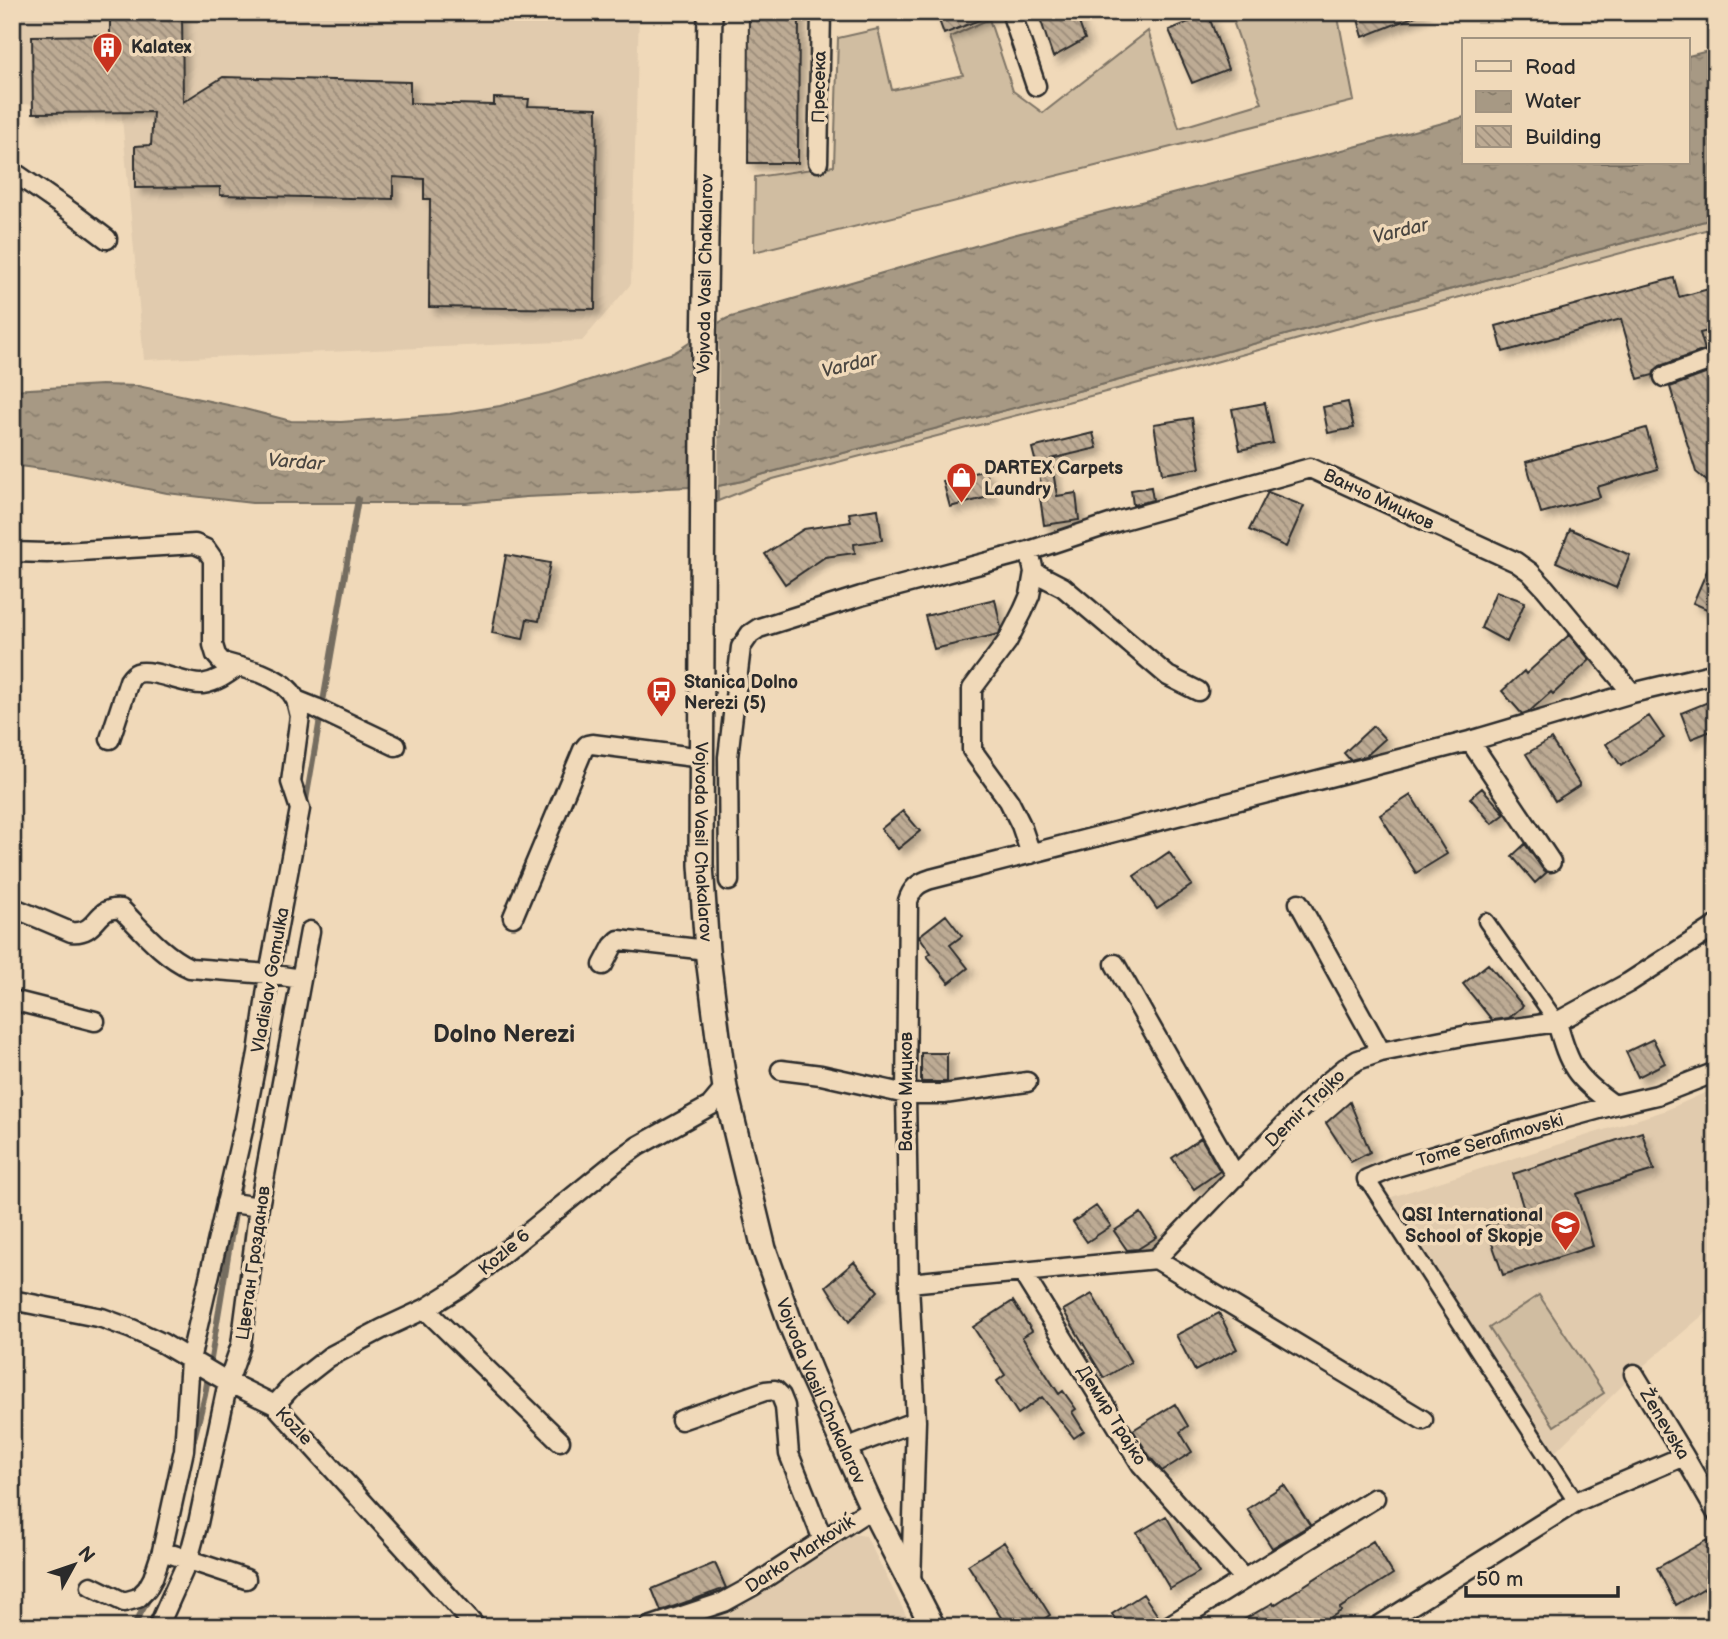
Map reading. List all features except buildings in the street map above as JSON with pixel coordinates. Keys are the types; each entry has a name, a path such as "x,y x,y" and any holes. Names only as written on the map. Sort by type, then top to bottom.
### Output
{"street":[{"name":"Vojvoda Vasil Chakalarov","path":"710,12 702,529 701,865 706,950 725,1088 764,1249 791,1325 872,1508 933,1627"},
{"name":"Пресека","path":"818,162 821,12"},
{"path":"1011,12 1036,86"},
{"path":"12,171 107,239"},
{"path":"1664,377 1716,358"},
{"name":"Ванчо Мицков","path":"729,881 728,757 741,647 750,634 759,628 861,596 1029,551 1119,521 1310,468 1516,562 1545,588 1632,693"},
{"path":"12,552 47,553 195,544 201,546 213,559 212,645 222,662 261,674 284,685 296,700 396,746"},
{"path":"1029,551 1034,572 1030,594 1023,611 1007,642 972,689 972,750 1009,801 1031,854"},
{"path":"1034,572 1063,587 1168,676 1198,691"},
{"path":"110,739 130,681 135,674 148,673 201,684 222,678 237,667"},
{"name":"Ванчо Мицков","path":"911,1584 916,1421 909,1283 905,1094 908,901 914,887 930,879 1470,741 1632,693 1716,673"},
{"name":"Vladislav Gomulka","path":"91,1586 124,1602 138,1598 153,1578 162,1551 184,1450 190,1360 243,1130 300,809 291,782 300,716 296,700"},
{"path":"1470,741 1551,862"},
{"path":"513,917 587,744 702,758"},
{"path":"1298,903 1381,1052"},
{"path":"12,907 71,932 80,933 89,930 105,911 121,909 169,956 190,968 301,979"},
{"path":"1486,921 1557,1022 1572,1066 1591,1088 1614,1105"},
{"name":"Demir Trajko","path":"1156,1259 1292,1117 1336,1075 1358,1059 1468,1035 1557,1022 1628,983 1716,926"},
{"name":"Цветан Грозданов","path":"158,1627 188,1560 228,1382 241,1345 259,1207 310,931"},
{"path":"603,965 619,940 706,950"},
{"path":"1115,964 1236,1177"},
{"path":"12,1000 95,1021"},
{"path":"781,1070 821,1075 905,1094 944,1094 1027,1082"},
{"name":"Tome Serafimovski","path":"1367,1179 1393,1168 1494,1138 1657,1095 1716,1072"},
{"name":"Kozle 6","path":"275,1405 292,1386 329,1357 450,1294 617,1161 638,1146 710,1106 725,1088"},
{"path":"1367,1179 1576,1502"},
{"path":"226,1202 259,1207"},
{"path":"909,1283 1156,1259 1423,1420"},
{"name":"Демир Трајко","path":"1022,1272 1141,1464 1244,1579"},
{"name":"Kozle","path":"12,1300 102,1318 142,1334 275,1405 476,1627"},
{"path":"425,1309 560,1441"},
{"name":"Ženevska","path":"1634,1374 1716,1511"},
{"path":"681,1420 775,1390 785,1406 789,1454 823,1540"},
{"path":"846,1448 916,1421"},
{"path":"1377,1627 1576,1502 1684,1456"},
{"path":"1167,1627 1375,1498"},
{"name":"Darko Markoviḱ","path":"649,1627 724,1602 872,1508"},
{"path":"162,1551 246,1579"}],"shaded area":[{"path":"12,12 639,13 631,284 582,341 144,360 121,107 12,104"},
{"path":"1241,12 1337,12 1354,101 754,252 755,177 834,166 838,38 878,29 892,90 963,75 950,37 989,19 1013,91 1043,113 1148,31 1179,128 1262,103 1234,24"},
{"path":"1716,218 1716,227 773,479 718,501 718,486"},
{"name":"QSI International School of Skopje","path":"1716,1088 1716,1304 1634,1374 1553,1454 1382,1200 1664,1111"},
{"path":"1539,1295 1604,1393 1554,1426 1489,1328"},
{"path":"853,1534 866,1536 912,1627 685,1627 726,1612 766,1591"}],"water":[{"name":"Vardar","path":"1716,49 1716,218 742,481 718,486 466,503 252,503 167,493 65,472 12,465 12,390 101,385 138,386 291,421 341,422 450,414 500,406 673,353 728,318 1009,236 1462,118 1462,164 1690,164 1690,56"}],"pier":[{"path":"719,318 718,490 689,491 690,339"}],"waterway":[{"path":"305,806 358,499"},
{"path":"192,1447 205,1395 243,1165"},
{"path":"133,1627 151,1595"}],"place":[{"name":"Kalatex","path":"108,74"},
{"name":"DARTEX Carpets Laundry","path":"961,505"},
{"name":"Stanica Dolno Nerezi (5)","path":"661,719"},
{"name":"QSI International School of Skopje","path":"1566,1252"}],"district":[{"name":"Dolno Nerezi","path":"504,1034"}]}
